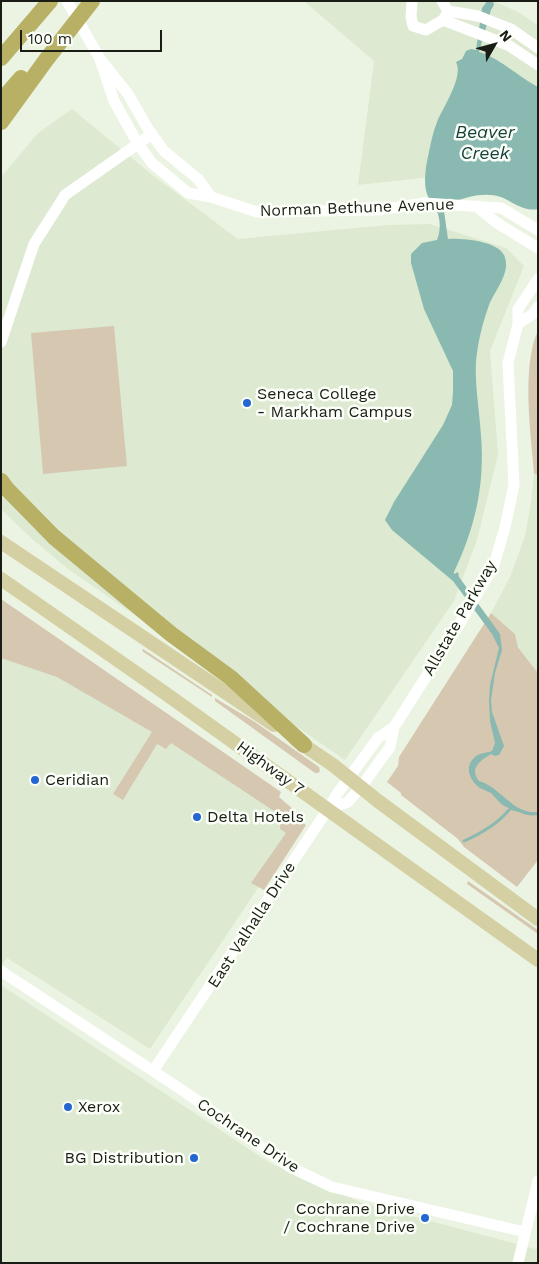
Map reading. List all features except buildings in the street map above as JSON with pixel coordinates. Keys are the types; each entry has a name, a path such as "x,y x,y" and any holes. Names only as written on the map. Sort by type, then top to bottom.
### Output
{"highway":[{"path":"1,58 50,1"},
{"path":"1,101 91,1"},
{"path":"1,122 91,1"},
{"path":"1,480 6,488 54,537 171,634 231,678 304,745"}],"main road":[{"path":"1,542 304,745 538,919"},
{"name":"Highway 7","path":"1,579 162,690 538,960"}],"street":[{"name":"Norman Bethune Avenue","path":"67,1 100,59 128,94 164,151 198,179 211,197"},
{"path":"412,1 411,16 413,26 426,30 444,11"},
{"path":"444,11 478,16 511,29 538,48"},
{"path":"444,11 508,45 538,66"},
{"name":"Norman Bethune Avenue","path":"100,59 114,101 138,144 152,163 188,193 211,197 257,212 379,210 424,203 501,208 538,230"},
{"path":"1,342 34,244 65,195 152,134"},
{"name":"Norman Bethune Avenue","path":"476,206 497,223 538,248"},
{"name":"Allstate Parkway","path":"328,810 348,802 361,788 390,746 394,727 462,620 494,565 514,485 508,363 518,324 518,309 538,279"},
{"path":"518,324 538,307"},
{"name":"Allstate Parkway","path":"349,777 378,738 394,727"},
{"name":"East Valhalla Drive","path":"153,1072 349,777"},
{"name":"Cochrane Drive","path":"1,972 184,1092 290,1167 332,1187 525,1232"},
{"path":"518,1263 538,1181"}],"shaded area":[{"path":"304,1 494,1 518,12 538,25 538,206 449,175 358,185 374,61"},
{"name":"Seneca College - Markham Campus","path":"72,109 155,177 238,239 388,225 430,224 506,248 524,266 490,351 498,455 477,540 454,601 345,760 68,569 31,538 1,509 1,177 38,133"},
{"path":"114,326 127,466 43,474 31,333"},
{"path":"538,331 538,673 518,646 515,634 491,613 510,577 525,536 531,502 534,474 529,368 533,341"},
{"path":"538,331 538,474 534,474 528,382 533,347"},
{"path":"1,599 281,792 279,797 300,815 298,819 306,825 264,890 251,883 286,833 280,829 280,821 283,817 171,743 166,749 157,744 123,800 113,794 152,732 57,677 1,658"},
{"path":"491,613 515,634 518,647 538,673 538,860 517,887 464,847 458,839 387,782 398,766 399,757"},
{"path":"1,649 165,721 305,818 150,1049 7,958 1,966"},
{"path":"143,649 212,695 212,697 142,651"},
{"path":"215,698 255,722 319,767 320,771 315,773 215,701"},
{"path":"468,881 538,930 538,934 467,884"},
{"path":"1,985 270,1163 362,1203 536,1249 538,1246 538,1263 1,1263"}],"water":[{"name":"Beaver Creek","path":"485,1 493,1 494,5 479,52 494,58 538,87 538,209 523,208 494,195 480,195 447,204 444,211 448,239 479,241 494,246 504,255 506,261 502,281 487,310 478,347 476,372 482,454 480,489 473,523 454,574 458,572 459,577 500,634 502,650 495,673 491,700 492,712 504,746 499,755 491,754 477,765 476,776 479,781 487,784 514,805 529,812 538,812 538,815 526,815 509,810 491,793 473,782 469,774 471,762 476,756 492,751 495,743 490,721 489,701 490,685 499,648 492,634 453,581 392,530 385,520 394,502 443,425 452,405 453,371 424,309 411,263 411,254 422,243 437,240 439,235 439,216 427,195 425,184 428,157 436,126 455,84 458,68 456,62 462,59 466,51 476,50 482,8 486,3"}],"waterway":[{"path":"464,841 488,828 509,810"}],"place":[{"name":"Seneca College - Markham Campus","path":"247,403"},
{"name":"Ceridian","path":"35,780"},
{"name":"Delta Hotels","path":"197,817"},
{"name":"Xerox","path":"68,1107"},
{"name":"BG Distribution","path":"194,1158"},
{"name":"Cochrane Drive / Cochrane Drive","path":"425,1218"}]}
